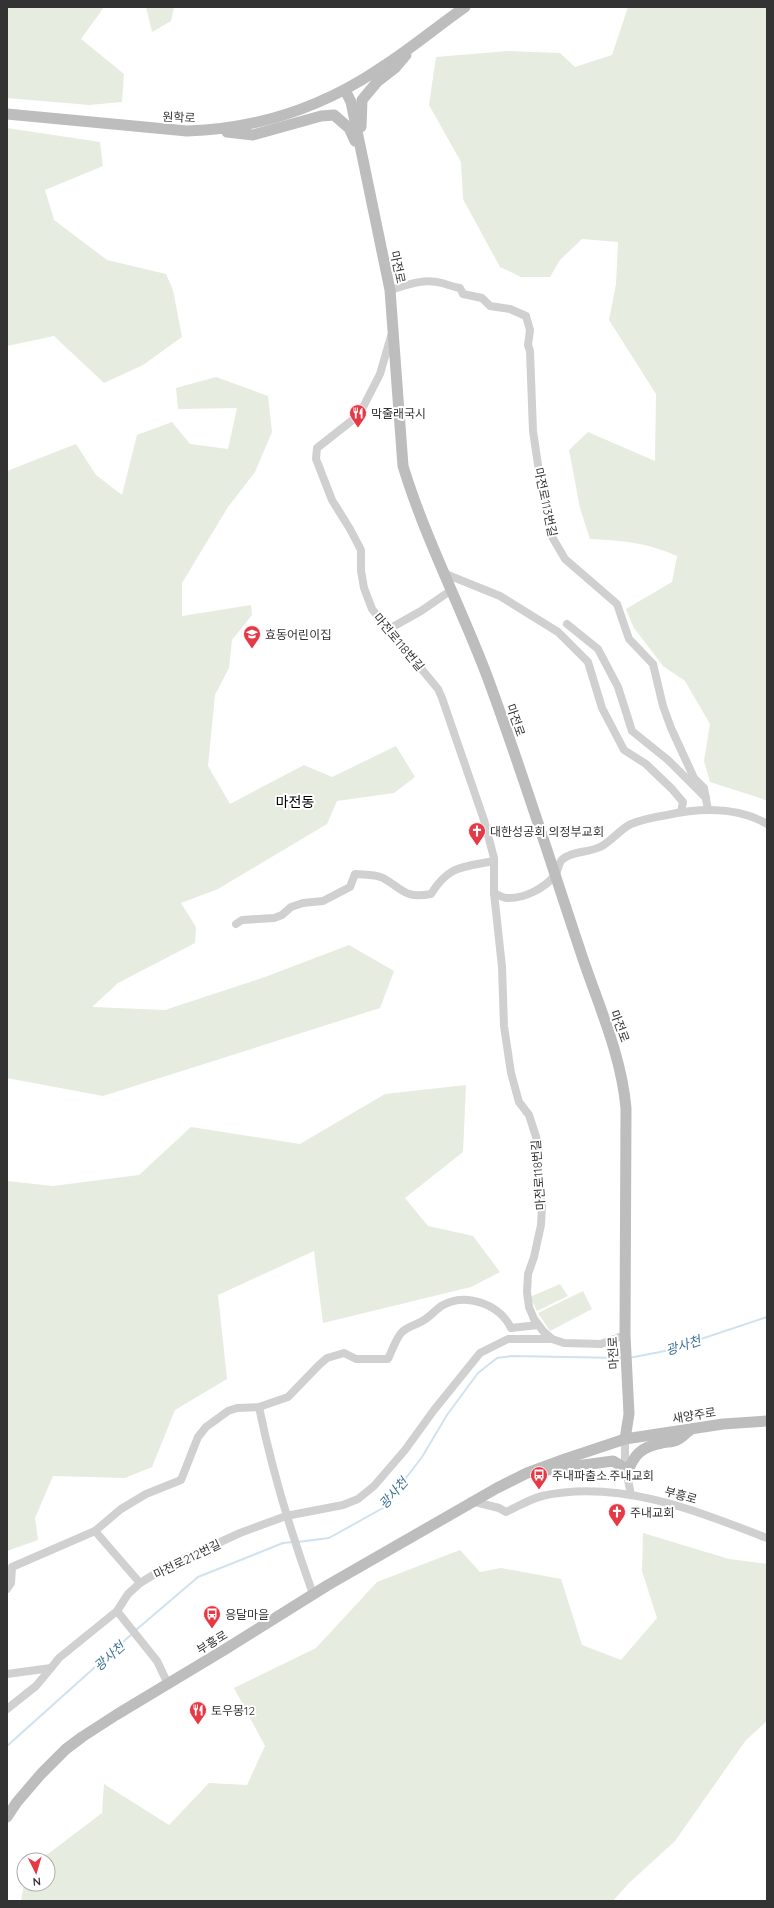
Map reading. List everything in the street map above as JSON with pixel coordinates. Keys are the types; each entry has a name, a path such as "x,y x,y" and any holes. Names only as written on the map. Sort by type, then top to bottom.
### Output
{"street":[{"path":"345,90 377,71 465,7"},
{"path":"364,167 360,121 362,100 377,82 395,68 418,40"},
{"name":"원학로","path":"7,114 136,128 187,131 216,130 286,115 326,100 345,90"},
{"name":"마전로","path":"345,90 351,102 390,290 403,466 411,492 450,591 486,675 616,1054 623,1083 626,1124 625,1339 629,1414 625,1440 626,1475 631,1495"},
{"path":"216,130 253,135 321,116 334,115 349,128 364,167"},
{"name":"마전로113번길","path":"390,290 413,282 430,281 441,283 460,288 463,294 482,298 490,306 510,310 526,316 530,330 528,345 530,351 533,431 538,464 546,496 551,535 564,559 617,604 629,639 653,664 663,706 671,728 694,778 704,788 708,810"},
{"name":"마전로118번길","path":"393,329 380,374 359,415 317,448 316,459 332,500 361,550 361,571 364,588 372,609 438,689 484,820 494,861 494,893 502,968 504,1026 512,1073 519,1102 529,1115 539,1146 538,1174 542,1206 541,1225 534,1257 528,1274 527,1292 529,1306 538,1325 552,1339"},
{"path":"443,573 507,600 558,632 588,662 602,708 624,750 646,764 672,789 683,802 680,812"},
{"path":"389,629 421,611 450,591"},
{"path":"567,624 598,649 618,687 632,731 668,760 706,798"},
{"path":"494,893 506,899 536,891 555,874 560,861 564,858 577,852 592,851 602,846 630,824 646,819 680,812 708,810 746,814 767,824"},
{"path":"236,924 242,920 274,918 282,915 290,906 323,901 350,887 355,874 375,875 383,878 411,895 424,895 431,894 443,876 451,871 494,861"},
{"path":"7,1589 11,1583 12,1567 95,1531 120,1509 146,1494 181,1480 198,1437 228,1411 237,1408 258,1407 288,1397 310,1373 327,1358 344,1353 356,1359 388,1359 402,1332 424,1320 443,1305 464,1300 484,1304 496,1309 506,1318 511,1328 538,1325"},
{"path":"552,1339 564,1343 601,1344 625,1339"},
{"name":"마전로212번길","path":"7,1709 36,1686 60,1658 117,1611 128,1594 140,1583 187,1556 240,1533 288,1518 343,1505 358,1499 374,1486 405,1450 480,1353 508,1340 552,1339"},
{"path":"258,1407 267,1447 305,1574 313,1594"},
{"name":"새양주로","path":"625,1440 723,1424 767,1421"},
{"path":"626,1475 636,1454 657,1444 677,1440 692,1429"},
{"name":"부흥로","path":"7,1817 31,1785 66,1749 116,1715 313,1594 471,1501 527,1473 625,1440"},
{"path":"527,1473 613,1461 623,1467 626,1475"},
{"name":"부흥로","path":"471,1501 499,1508 506,1512 542,1497 599,1491 631,1495 694,1512 767,1538"},
{"path":"95,1531 140,1583"},
{"path":"117,1611 157,1661 168,1684"},
{"path":"7,1674 51,1668"}],"shaded area":[{"path":"7,7 104,7 81,39 124,74 122,102 89,105 7,98"},
{"path":"146,7 174,7 171,21 152,32"},
{"path":"628,7 767,7 767,801 710,782 704,761 710,724 685,681 663,666 634,628 626,609 672,582 677,556 665,551 634,543 590,539 580,508 569,450 588,432 655,461 656,394 609,320 616,284 618,242 582,239 560,260 550,277 521,277 500,267 463,199 461,162 429,105 436,57 508,51 560,53 575,67 612,55"},
{"path":"7,128 100,142 103,166 45,190 54,220 107,260 166,274 173,290 182,337 143,365 104,383 54,336 7,346"},
{"path":"216,377 268,396 272,432 255,472 228,507 182,583 182,616 251,605 252,615 232,640 229,668 215,695 208,766 230,804 304,765 332,777 396,746 415,777 394,793 337,801 327,824 218,889 181,903 196,927 195,943 118,983 92,1007 165,1010 265,977 349,945 394,971 380,1008 103,1096 7,1078 7,471 76,444 96,475 122,495 137,435 172,422 190,444 228,449 237,408 178,409 176,388"},
{"path":"466,1085 463,1152 405,1198 428,1226 473,1236 500,1272 471,1287 323,1323 314,1251 218,1295 227,1379 175,1410 152,1467 125,1478 53,1476 35,1518 38,1540 7,1551 7,1181 53,1186 139,1175 191,1127 300,1144 385,1094"},
{"path":"560,1284 568,1296 537,1311 530,1297"},
{"path":"583,1291 592,1309 550,1331 538,1313"},
{"path":"643,1533 729,1559 767,1564 767,1721 746,1740 675,1841 628,1884 613,1901 21,1901 23,1892 56,1892 56,1852 51,1852 102,1813 104,1784 169,1825 209,1783 247,1785 265,1746 234,1688 316,1648 377,1582 460,1550 480,1572 501,1568 561,1579 582,1645 621,1660 657,1618 642,1571"}],"waterway":[{"name":"광사천","path":"629,1358 665,1351 767,1317"},
{"name":"광사천","path":"298,1542 329,1538 383,1508 422,1457 447,1415 478,1373 497,1358 511,1356 623,1358"},
{"name":"광사천","path":"136,1630 198,1577 283,1543 293,1542"},
{"name":"광사천","path":"7,1746 133,1633"}],"place":[{"name":"막줄래국시","path":"358,428"},
{"name":"효동어린이집","path":"252,649"},
{"name":"대한성공회 의정부교회","path":"477,846"},
{"name":"주내파출소.주내교회","path":"539,1490"},
{"name":"주내교회","path":"617,1527"},
{"name":"응달마을","path":"212,1629"},
{"name":"토우몽12","path":"198,1725"}],"district":[{"name":"마전동","path":"295,802"}]}
